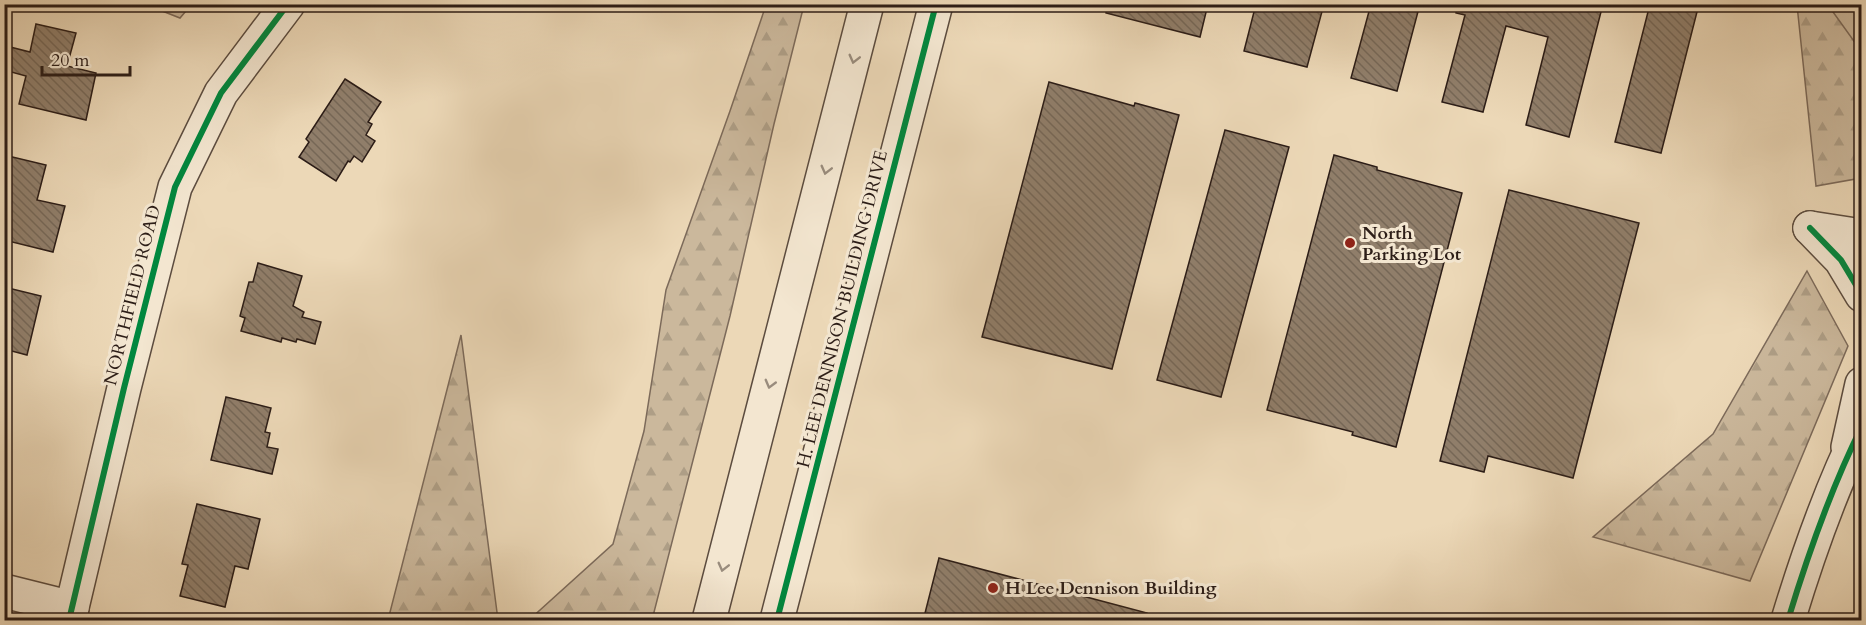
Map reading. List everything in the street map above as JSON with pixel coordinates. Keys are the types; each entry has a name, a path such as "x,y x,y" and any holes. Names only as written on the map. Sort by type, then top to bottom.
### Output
{"street":[{"name":"NORTHFIELD ROAD","path":"71,614 175,187 221,93 288,4"},
{"path":"709,621 867,4"},
{"name":"H. LEE DENNISON BUILDING DRIVE","path":"777,621 936,4"},
{"path":"1862,236 1810,228 1841,260 1862,294"},
{"path":"1845,460 1862,384"},
{"path":"1788,621 1826,508 1845,460 1862,426"},
{"path":"4,591 71,614"}],"green space":[{"path":"191,4 180,18 147,5"},
{"path":"766,5 804,5 730,316 652,620 529,620 613,544 644,431 666,290"},
{"path":"1797,5 1861,5 1861,178 1816,186"},
{"path":"1828,5 1861,5 1861,51"},
{"path":"1807,271 1848,346 1750,581 1593,537 1713,434"},
{"path":"461,335 498,620 388,620"}],"building":[{"path":"1107,4 1208,4 1200,37 1106,13"},
{"path":"1256,4 1324,4 1307,67 1244,51"},
{"path":"1371,4 1420,4 1397,91 1351,78"},
{"path":"1457,4 1603,4 1569,137 1526,125 1548,37 1506,26 1483,112 1442,102 1465,15 1456,13"},
{"path":"1650,4 1699,4 1661,153 1615,142"},
{"path":"36,24 76,33 67,66 96,73 86,120 19,104 26,76 4,70 4,68 10,47 30,52"},
{"path":"345,79 381,102 368,122 372,124 366,135 375,141 362,162 354,156 350,162 348,161 336,181 299,157 309,142 306,139"},
{"path":"1049,82 1134,106 1135,103 1179,115 1112,369 982,337"},
{"path":"1225,130 1289,147 1221,397 1157,380"},
{"path":"4,155 46,165 37,200 65,206 53,252 4,240"},
{"path":"1334,155 1377,167 1377,170 1462,193 1396,447 1352,435 1353,432 1267,410"},
{"path":"1509,190 1639,223 1573,478 1488,456 1484,472 1440,461"},
{"path":"258,263 302,276 293,306 304,312 302,317 321,322 315,344 282,338 281,342 241,331 245,318 240,316 249,282 253,282"},
{"path":"4,287 41,296 27,355 4,349"},
{"path":"226,397 271,408 265,432 270,433 267,447 278,449 272,474 211,460"},
{"path":"197,504 260,519 248,569 235,566 225,607 180,596 188,565 182,564"},
{"name":"H Lee Dennison Building","path":"939,558 1147,613 1146,621 923,621"}],"cycle path":[{"path":"69,620 175,187 221,93 288,4"},
{"path":"777,620 936,4"},
{"path":"1810,228 1841,260 1862,295"},
{"path":"1788,620 1821,522 1862,426"}],"place":[{"name":"North Parking Lot","path":"1350,243"},
{"name":"H Lee Dennison Building","path":"993,588"}]}
